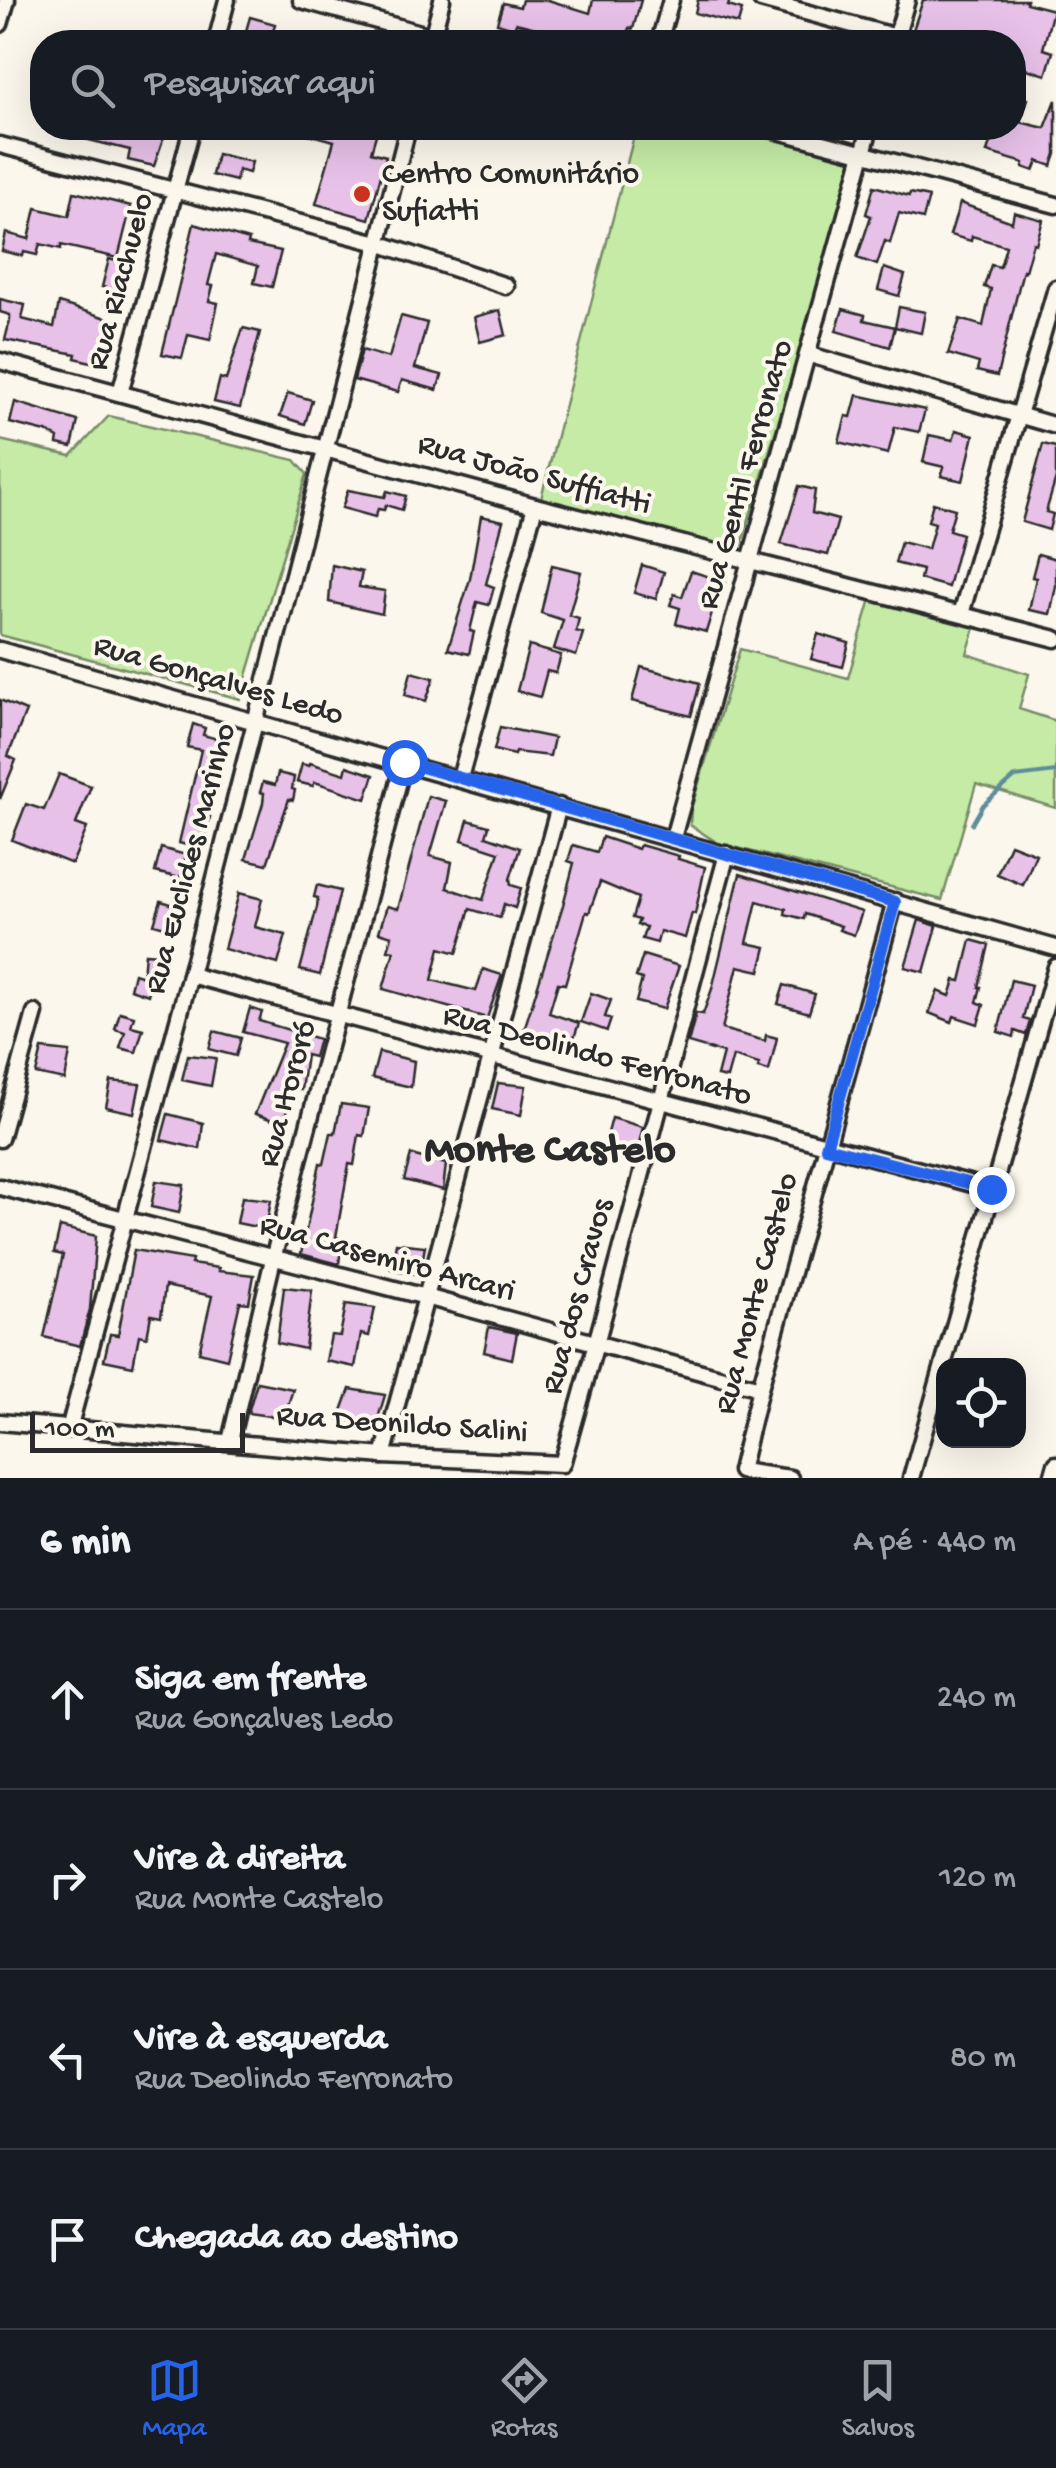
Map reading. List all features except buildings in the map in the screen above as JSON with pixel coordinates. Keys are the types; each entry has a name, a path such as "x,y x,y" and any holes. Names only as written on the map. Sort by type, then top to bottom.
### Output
{"street":[{"path":"0,24 6,0"},
{"path":"219,30 227,0"},
{"path":"301,0 398,30"},
{"path":"434,30 442,0"},
{"path":"662,30 671,0"},
{"path":"761,0 862,30"},
{"path":"898,30 906,0"},
{"name":"Rua Riachuelo","path":"120,394 189,140"},
{"name":"Rua Euclides Marinho","path":"69,1429 405,140"},
{"path":"813,140 1056,206"},
{"name":"Rua Gentil Ferronato","path":"673,838 810,356 867,140"},
{"path":"0,145 378,243 506,286"},
{"path":"961,614 1056,288"},
{"path":"810,356 1056,426"},
{"name":"Rua João Suffiatti","path":"0,362 534,506 1056,639"},
{"path":"460,778 534,506"},
{"name":"Rua Gonçalves Ledo","path":"0,650 1056,948"},
{"name":"Rua Itororó","path":"230,1441 273,1258 404,762"},
{"path":"383,1456 559,806"},
{"name":"Rua dos Cravos","path":"562,1464 728,854"},
{"name":"Rua Monte Castelo","path":"790,1478 740,1471 895,902"},
{"path":"911,1478 1056,967"},
{"name":"Rua Deolindo Ferronato","path":"190,975 991,1189"},
{"path":"0,1139 35,1013"},
{"name":"Rua Casemiro Arcari","path":"0,1187 760,1388"},
{"name":"Rua Deonildo Salini","path":"0,1422 383,1456 562,1464"},
{"path":"1052,1478 1056,1464"}],"green space":[{"path":"633,140 798,140 858,155 739,553 540,502"},
{"path":"109,416 295,460 307,474 240,699 0,635 0,440 71,456"},
{"path":"873,592 977,621 967,654 1029,674 1019,709 1056,721 1056,808 976,784 942,900 718,843 690,825 691,809 740,649 848,678"}],"waterway":[{"path":"972,824 983,805 1015,777 1056,772"}],"place":[{"name":"Centro Comunitário Sufiatti","path":"362,194"}],"district":[{"name":"Monte Castelo","path":"550,1152"}],"route":[{"path":"404,762 895,902 826,1147 991,1189"}]}
